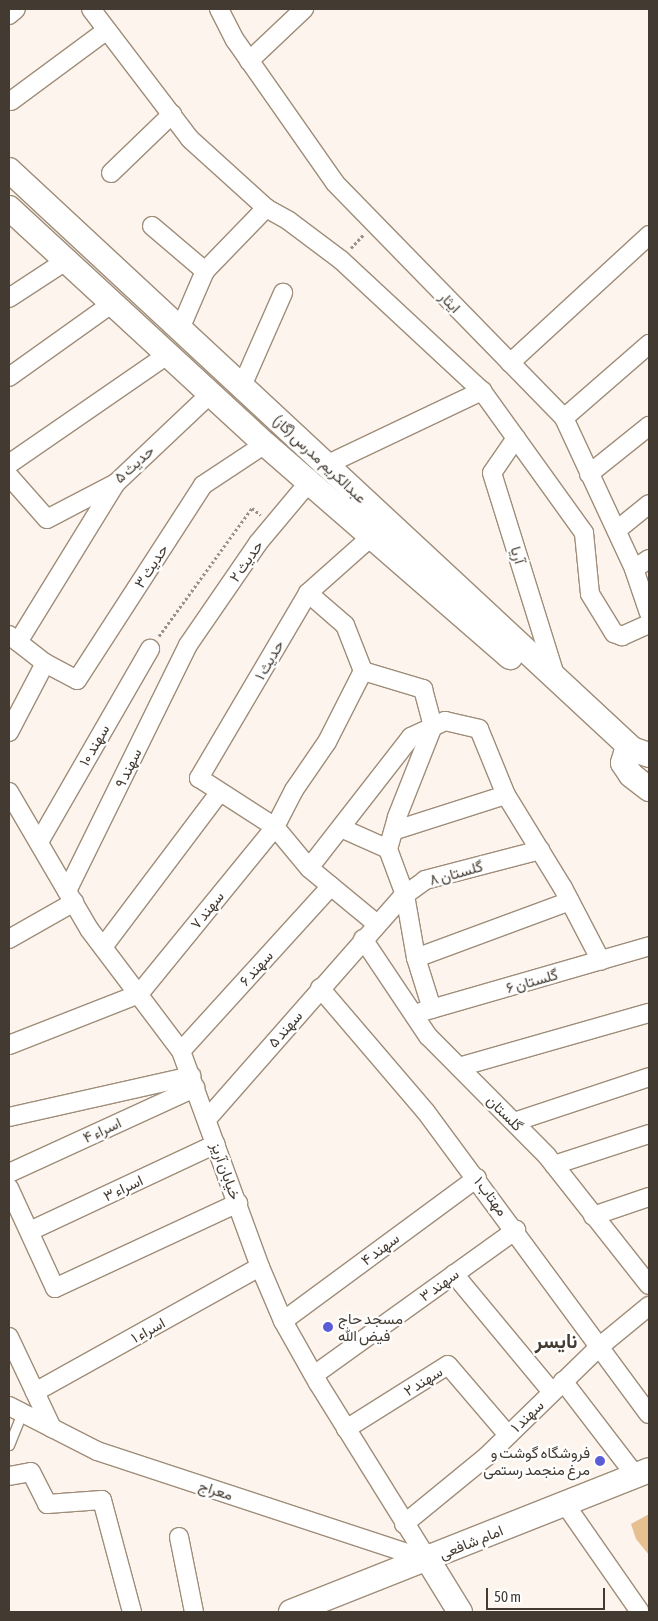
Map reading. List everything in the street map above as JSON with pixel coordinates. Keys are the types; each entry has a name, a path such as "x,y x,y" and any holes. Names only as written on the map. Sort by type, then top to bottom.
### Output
{"street":[{"path":"9,14 16,9"},
{"path":"91,9 190,138 266,208 289,221 341,260 482,391 584,533 590,594 614,634 622,636 649,614"},
{"name":"ایثار","path":"219,9 249,61 335,183 564,418 634,569 649,614"},
{"path":"249,61 304,9"},
{"path":"11,102 107,30"},
{"path":"111,173 172,114"},
{"name":"عبدالکریم مدرس (گاز)","path":"9,170 556,678 634,756"},
{"name":"عبدالکریم مدرس (گاز)","path":"9,208 110,305 371,537 548,690 634,756"},
{"path":"180,329 205,271 266,208"},
{"path":"152,226 205,271"},
{"path":"510,363 649,234"},
{"path":"9,298 64,262"},
{"path":"242,386 283,292"},
{"path":"9,377 110,305"},
{"path":"564,418 649,344"},
{"path":"9,464 166,355"},
{"path":"309,482 326,465 482,391"},
{"name":"حدیث ۵","path":"9,476 47,519 116,483 210,394"},
{"path":"589,474 649,426"},
{"name":"آریا","path":"516,438 492,473 556,678"},
{"name":"حدیث ۳","path":"45,663 77,680 203,485 266,444"},
{"name":"حدیث ۲","path":"188,645 274,524 309,482"},
{"path":"9,732 45,663 13,639 116,483"},
{"path":"617,530 649,504"},
{"name":"حدیث ۱","path":"219,793 199,778 308,593 371,537"},
{"path":"634,569 649,559"},
{"path":"308,593 345,625 363,671 423,689 433,726 397,817 396,830 388,849 405,895 416,958 432,1009"},
{"name":"سهند ۹","path":"70,896 188,645"},
{"name":"سهند ۱۰","path":"39,842 150,648"},
{"name":"سهند ۷","path":"139,994 275,827 294,790 327,742 363,671"},
{"path":"309,868 411,737 445,721 479,729 506,795 570,901 601,961"},
{"path":"634,756 631,775 649,789"},
{"name":"خیابان آریز","path":"9,792 70,896 103,947 181,1051 260,1267 284,1321 346,1429 428,1560"},
{"path":"103,947 219,793 275,827 309,868 377,924"},
{"path":"396,830 506,795"},
{"path":"341,828 388,849"},
{"name":"گلستان ۸","path":"363,939 405,895 426,880 540,850"},
{"name":"سهند ۶","path":"181,1051 331,886"},
{"path":"9,938 70,896"},
{"path":"416,958 570,901"},
{"name":"سهند ۵","path":"207,1119 363,939"},
{"name":"گلستان","path":"363,939 428,1036 554,1165 593,1216 649,1283"},
{"name":"گلستان ۶","path":"414,1014 649,946"},
{"name":"مهتاب ۱","path":"320,988 426,1112 477,1178 649,1414"},
{"path":"9,1044 139,994"},
{"path":"458,1066 649,1013"},
{"path":"514,1122 649,1077"},
{"path":"9,1118 193,1082"},
{"name":"اسراء ۴","path":"9,1173 193,1082"},
{"path":"554,1165 649,1134"},
{"name":"اسراء ۳","path":"30,1231 216,1144"},
{"name":"سهند ۴","path":"284,1321 477,1178"},
{"path":"9,1188 55,1288 238,1204"},
{"path":"593,1216 649,1197"},
{"name":"سهند ۳","path":"314,1375 516,1230"},
{"name":"اسراء ۱","path":"35,1392 260,1267"},
{"path":"454,1274 557,1387 643,1473"},
{"name":"سهند ۱","path":"404,1524 487,1456 599,1347 649,1306"},
{"path":"9,1337 52,1428"},
{"name":"سهند ۲","path":"346,1429 448,1365 508,1435"},
{"name":"معراج","path":"15,1410 97,1451 428,1560"},
{"path":"9,1476 30,1472 47,1504 102,1500 132,1612"},
{"name":"امام شافعی","path":"291,1612 428,1560 643,1473"},
{"path":"566,1504 640,1612"},
{"path":"179,1537 194,1612"},
{"path":"428,1560 459,1612"}],"lane":[{"path":"9,1445 15,1410"}],"path":[{"path":"341,260 374,223"},
{"path":"150,648 252,508 274,524"}],"shaded area":[{"path":"649,1514 649,1555 636,1539 631,1524"}],"place":[{"name":"مسجد حاج فیض الله","path":"328,1327"},
{"name":"فروشگاه گوشت و مرغ منجمد رستمی","path":"600,1461"}],"district":[{"name":"نایسر","path":"556,1340"}]}
